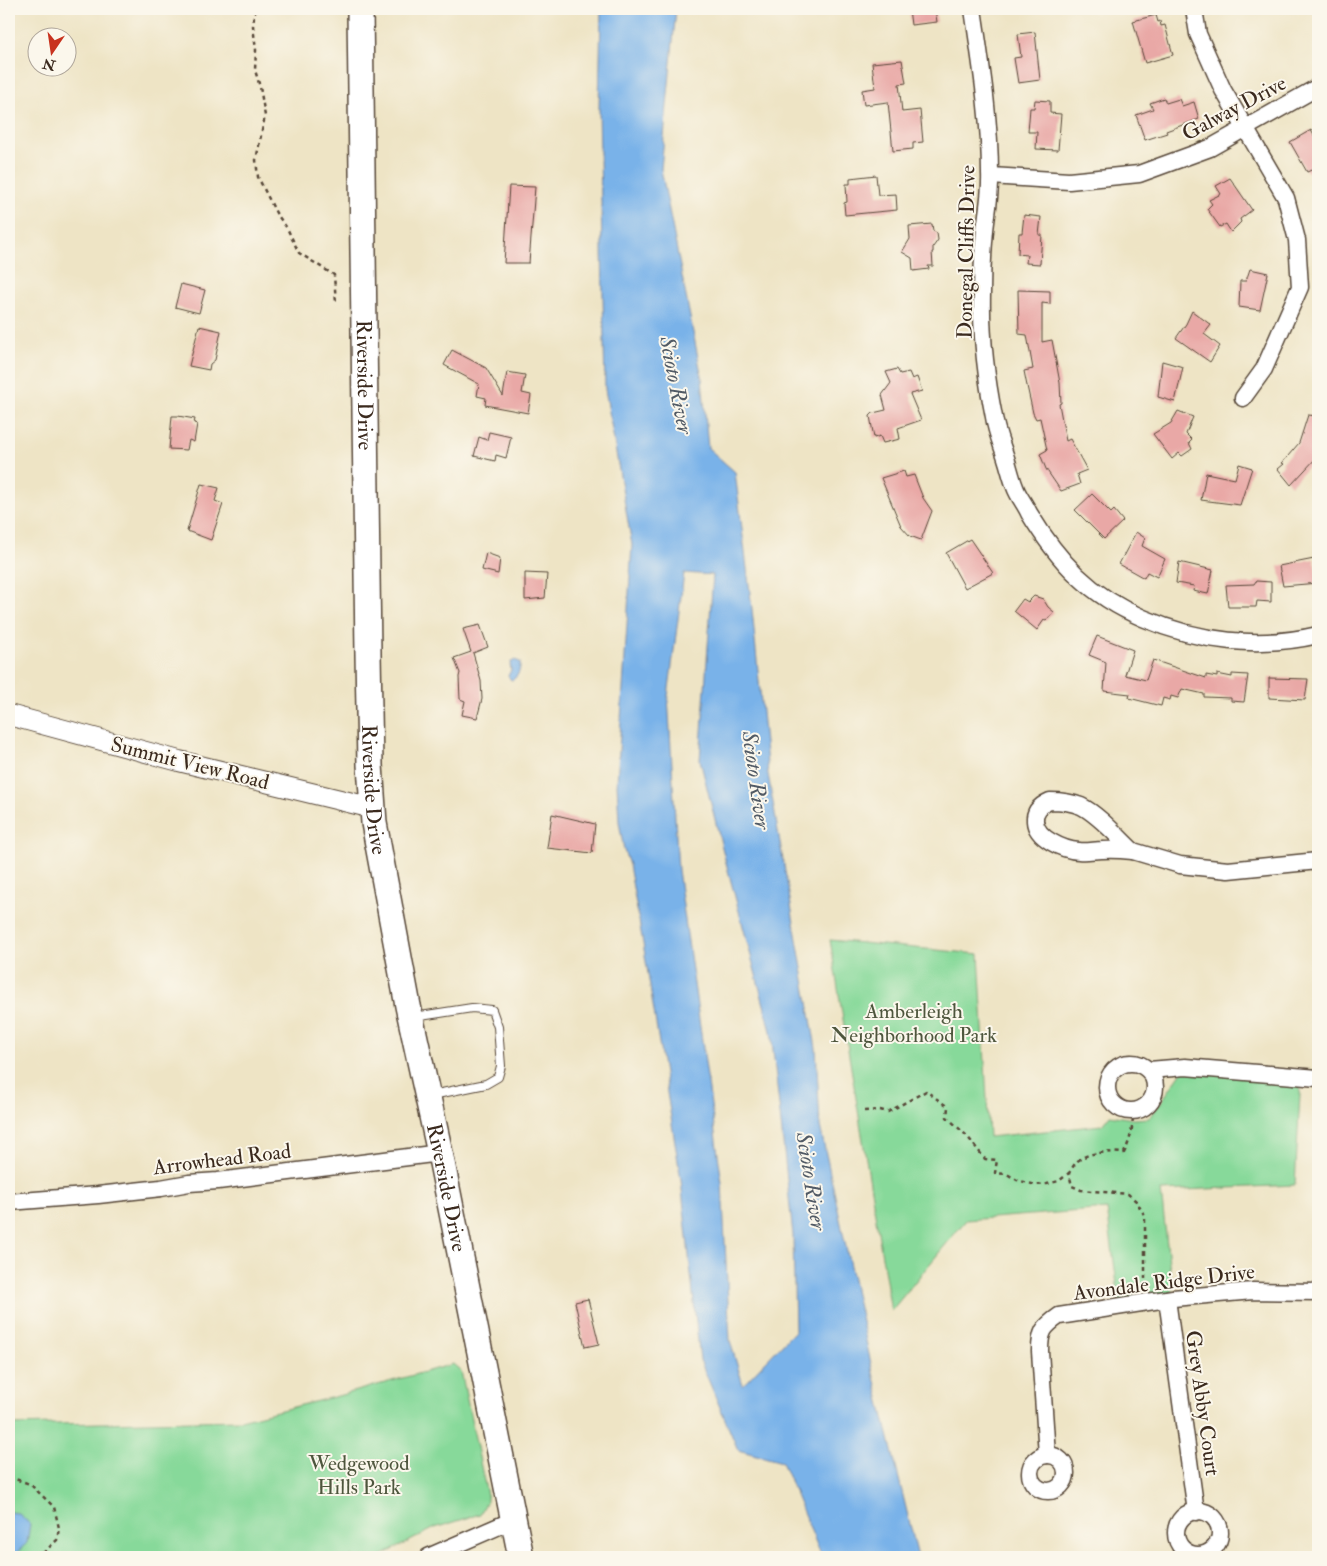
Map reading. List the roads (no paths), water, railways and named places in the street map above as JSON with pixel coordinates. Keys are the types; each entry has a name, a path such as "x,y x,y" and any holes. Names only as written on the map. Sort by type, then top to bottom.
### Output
{"main road":[{"name":"Riverside Drive","path":"360,9 368,654 370,765 373,808 380,859 410,1018 440,1153 521,1557"}],"street":[{"name":"Donegal Cliffs Drive","path":"973,9 986,96 990,176 984,244 982,312 987,373 994,418 1015,488 1054,552 1069,568 1101,595 1132,614 1161,626 1227,642 1265,643 1303,639 1318,635"},
{"path":"1194,9 1198,34 1223,90 1286,198 1297,240 1300,287 1264,369 1243,398"},
{"name":"Galway Drive","path":"990,176 1069,182 1140,174 1210,148 1318,87"},
{"name":"Summit View Road","path":"9,715 189,764 373,808"},
{"path":"1133,851 1096,817 1082,807 1064,801 1050,801 1040,806 1035,816 1035,827 1041,835 1054,844 1079,851 1133,851 1180,865 1228,870 1318,861"},
{"path":"1149,1070 1156,1084 1155,1092 1148,1105 1134,1111 1118,1108 1109,1095 1108,1079 1118,1066 1126,1063 1142,1065 1149,1070 1185,1067 1318,1078"},
{"name":"Arrowhead Road","path":"9,1202 161,1188 440,1153"},
{"name":"Avondale Ridge Drive","path":"1047,1455 1040,1337 1047,1324 1059,1316 1167,1299 1253,1291 1318,1292"},
{"name":"Grey Abby Court","path":"1167,1299 1196,1512"},
{"path":"428,1557 513,1520"}],"lane":[{"path":"410,1018 472,1008 492,1010 498,1026 501,1066 498,1077 486,1084 427,1096"}],"water":[{"name":"Scioto River","path":"601,9 676,9 661,169 702,378 708,448 735,472 752,609 768,774 816,1048 820,1126 873,1373 918,1557 822,1557 782,1462 738,1450 700,1360 681,1180 644,949 629,865 619,822 617,783 632,545 605,389 599,108","holes":["684,573 713,575 700,760 771,1031 793,1235 795,1331 743,1385 730,1341 722,1183 678,870 668,696"]},
{"path":"515,660 520,662 520,667 517,675 512,680 508,676 511,670 510,663"},
{"path":"9,1512 18,1513 30,1524 27,1543 12,1557 9,1557"}],"park label":[{"name":"Amberleigh Neighborhood Park","path":"914,1023"},
{"name":"Wedgewood Hills Park","path":"359,1475"}]}
